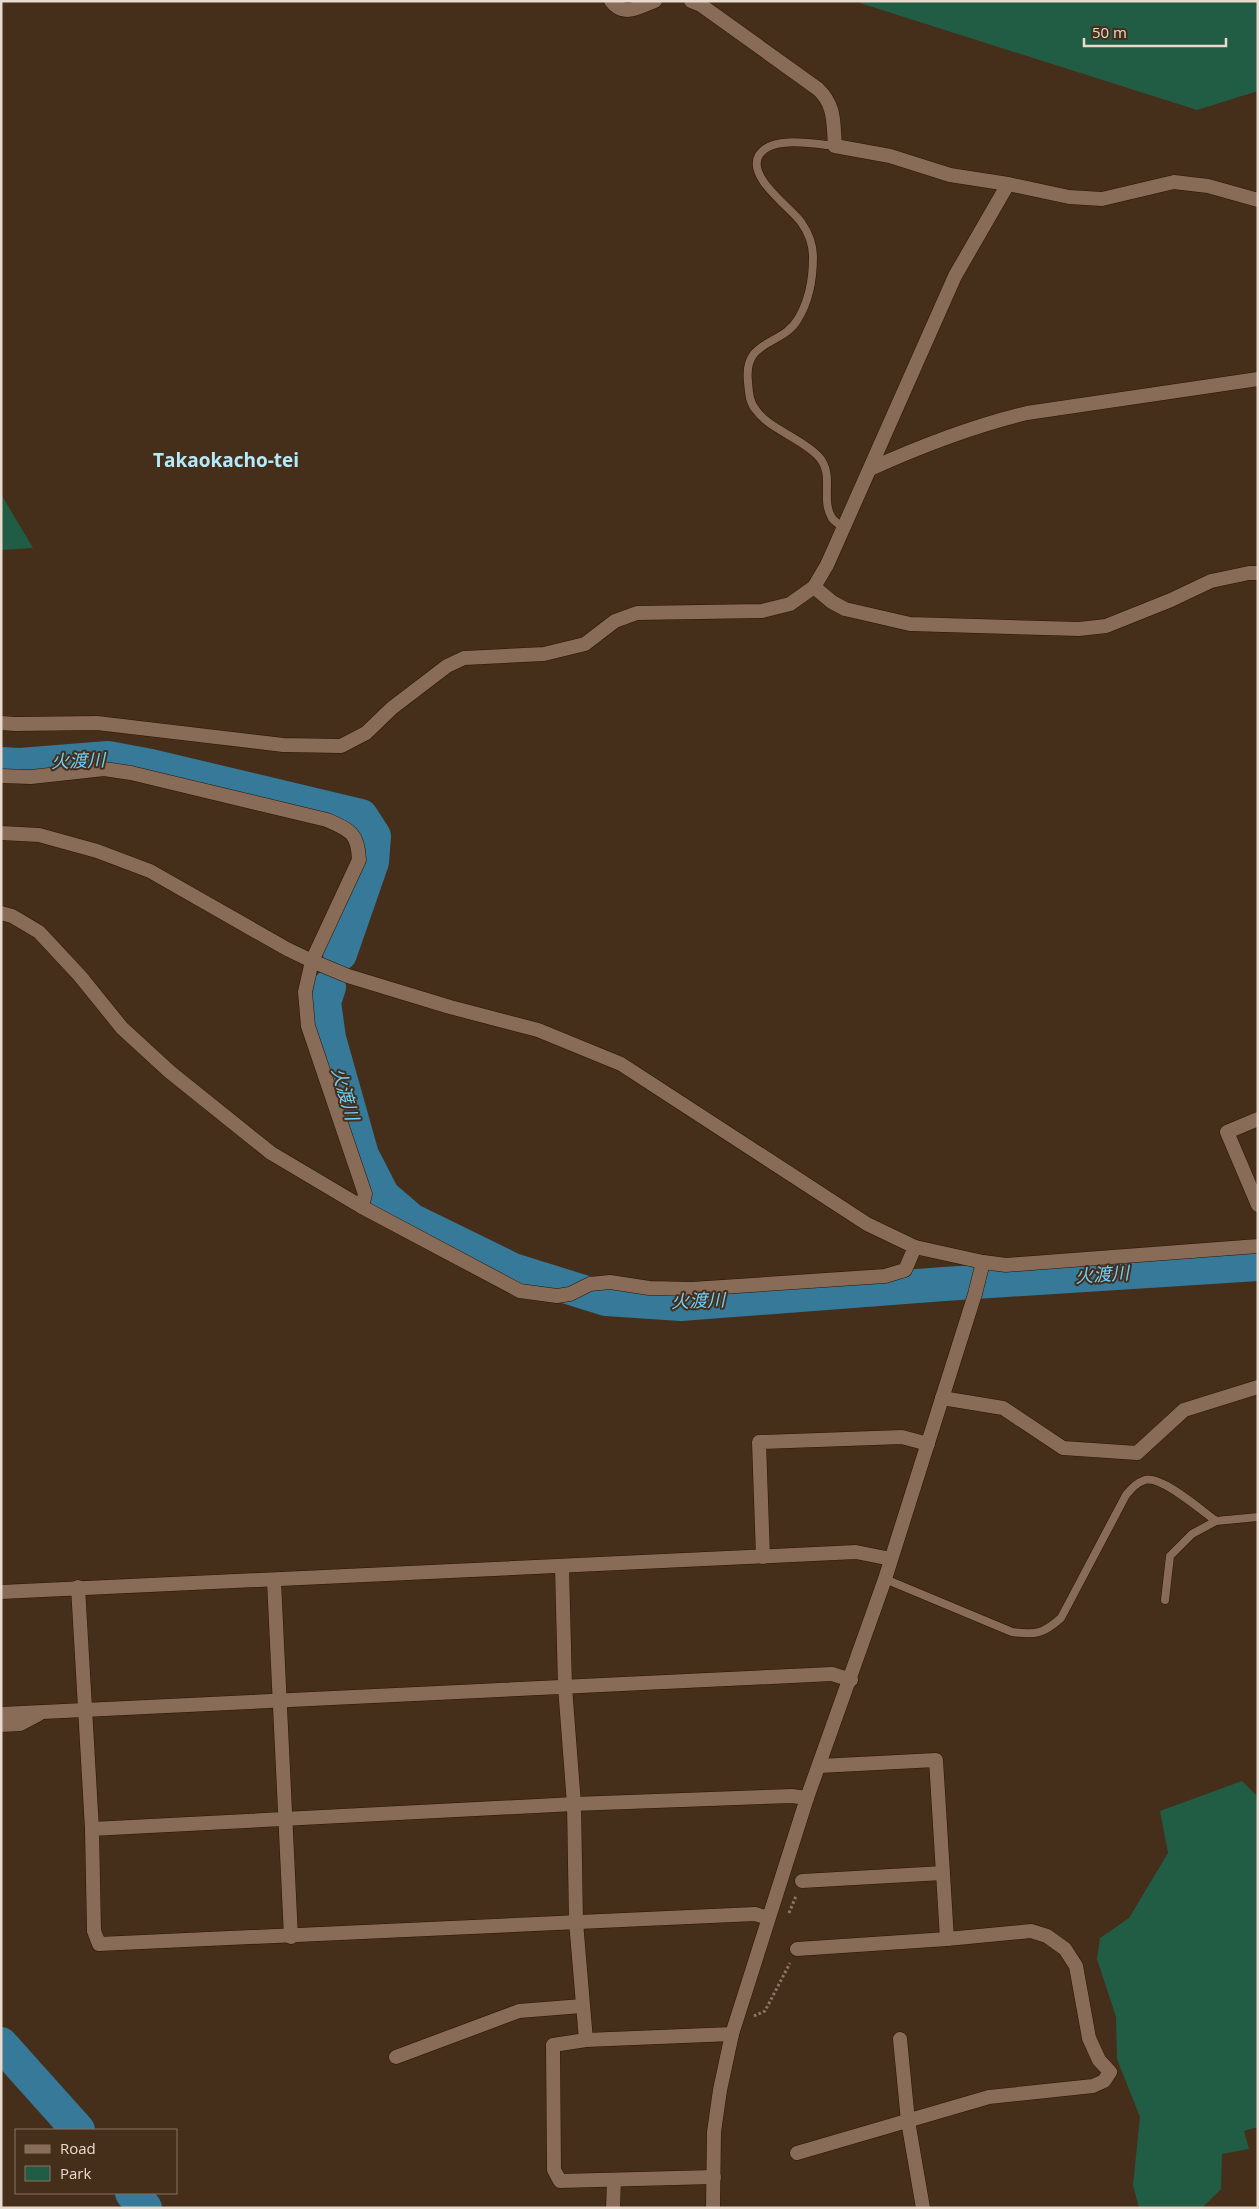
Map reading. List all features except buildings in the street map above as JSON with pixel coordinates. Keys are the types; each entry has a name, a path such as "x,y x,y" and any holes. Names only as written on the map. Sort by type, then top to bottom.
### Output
{"street":[{"path":"611,1 617,9 627,11 655,1"},
{"path":"691,1 701,5 828,98 831,108 835,146 890,156 950,175 1008,184 1069,197 1102,198 1174,182 1208,186 1258,200"},
{"path":"1,723 97,723 283,745 341,746 366,732 392,708 447,666 464,658 544,654 585,644 615,621 637,613 762,611 790,604 814,587 844,528 955,276 976,236 1008,184"},
{"path":"870,468 991,423 1027,413 1258,379"},
{"path":"814,587 832,602 845,609 910,624 1078,629 1106,626 1171,600 1211,581 1249,573 1258,573"},
{"path":"1,776 31,777 104,770 131,773 327,820 349,830 358,844 359,860 312,961 305,992 308,1026 365,1194 362,1207"},
{"path":"1,833 47,838 98,851 150,871 287,949 312,961 376,984 450,1007 538,1030 621,1064 867,1224 915,1248 981,1268 1258,1246"},
{"path":"1,913 12,916 38,932 80,976 122,1028 170,1072 271,1153 362,1207 520,1291 557,1296 570,1294 590,1284 610,1282 649,1288 692,1289 885,1276 905,1270 915,1248"},
{"path":"1258,1119 1227,1132 1258,1205"},
{"path":"713,2208 714,2132 720,2090 733,2030 807,1798 885,1579 975,1294 981,1268"},
{"path":"942,1398 1003,1408 1063,1448 1137,1453 1184,1410 1258,1387"},
{"path":"763,1557 759,1442 902,1437 928,1444"},
{"path":"1,1592 78,1587 274,1581 856,1552 890,1559"},
{"path":"562,1567 565,1687 574,1804 576,1922 586,2040"},
{"path":"274,1581 291,1937"},
{"path":"78,1587 92,1829 94,1932 99,1944 291,1937 755,1914 768,1918"},
{"path":"1,1714 832,1674 850,1680"},
{"path":"1,1725 20,1724 40,1713"},
{"path":"819,1766 936,1760 947,1939"},
{"path":"92,1829 574,1804 792,1796 807,1798"},
{"path":"802,1881 943,1874"},
{"path":"797,1949 947,1939 1031,1931 1047,1936 1065,1949 1076,1966 1089,2038 1099,2060 1110,2072 1104,2081 1093,2086 989,2097 797,2153"},
{"path":"396,2057 519,2011 582,2006"},
{"path":"714,2177 560,2181 554,2170 553,2045 586,2040 733,2030"},
{"path":"900,2039 908,2121 923,2208"},
{"path":"612,2208 614,2180"}],"lane":[{"path":"835,146 794,142 779,144 764,150 757,160 764,181 777,198 800,220 809,235 814,254 810,286 798,320 789,329 757,349 749,360 747,376 750,399 756,411 766,420 812,449 821,459 826,467 829,484 828,506 833,519 844,528"},
{"path":"885,1579 1012,1632 1031,1634 1048,1630 1061,1618 1126,1495 1135,1485 1146,1479 1159,1481 1216,1521"},
{"path":"1165,1600 1170,1556 1192,1534 1216,1521 1258,1517"}],"path":[{"path":"733,2030 765,2011 797,1949"}],"green space":[{"path":"859,1 1258,1 1258,91 1197,110 860,3"},
{"path":"1,494 33,548 1,550"},
{"path":"1242,1781 1258,1797 1258,2127 1244,2131 1249,2149 1222,2154 1221,2189 1202,2208 1139,2208 1133,2185 1140,2117 1117,2059 1116,2017 1097,1959 1100,1938 1129,1918 1168,1853 1160,1811"}],"waterway":[{"name":"火渡川","path":"1,764 20,765 108,758 151,766 361,816 374,836 372,862 340,954"},
{"name":"火渡川","path":"329,987 324,1002 329,1038 362,1155 383,1196 411,1220 513,1270 606,1299 681,1304 944,1284 1258,1264"},
{"path":"1,2044 77,2129"},
{"path":"133,2194 145,2208"}],"district":[{"name":"Takaokacho-tei","path":"226,460"}]}
